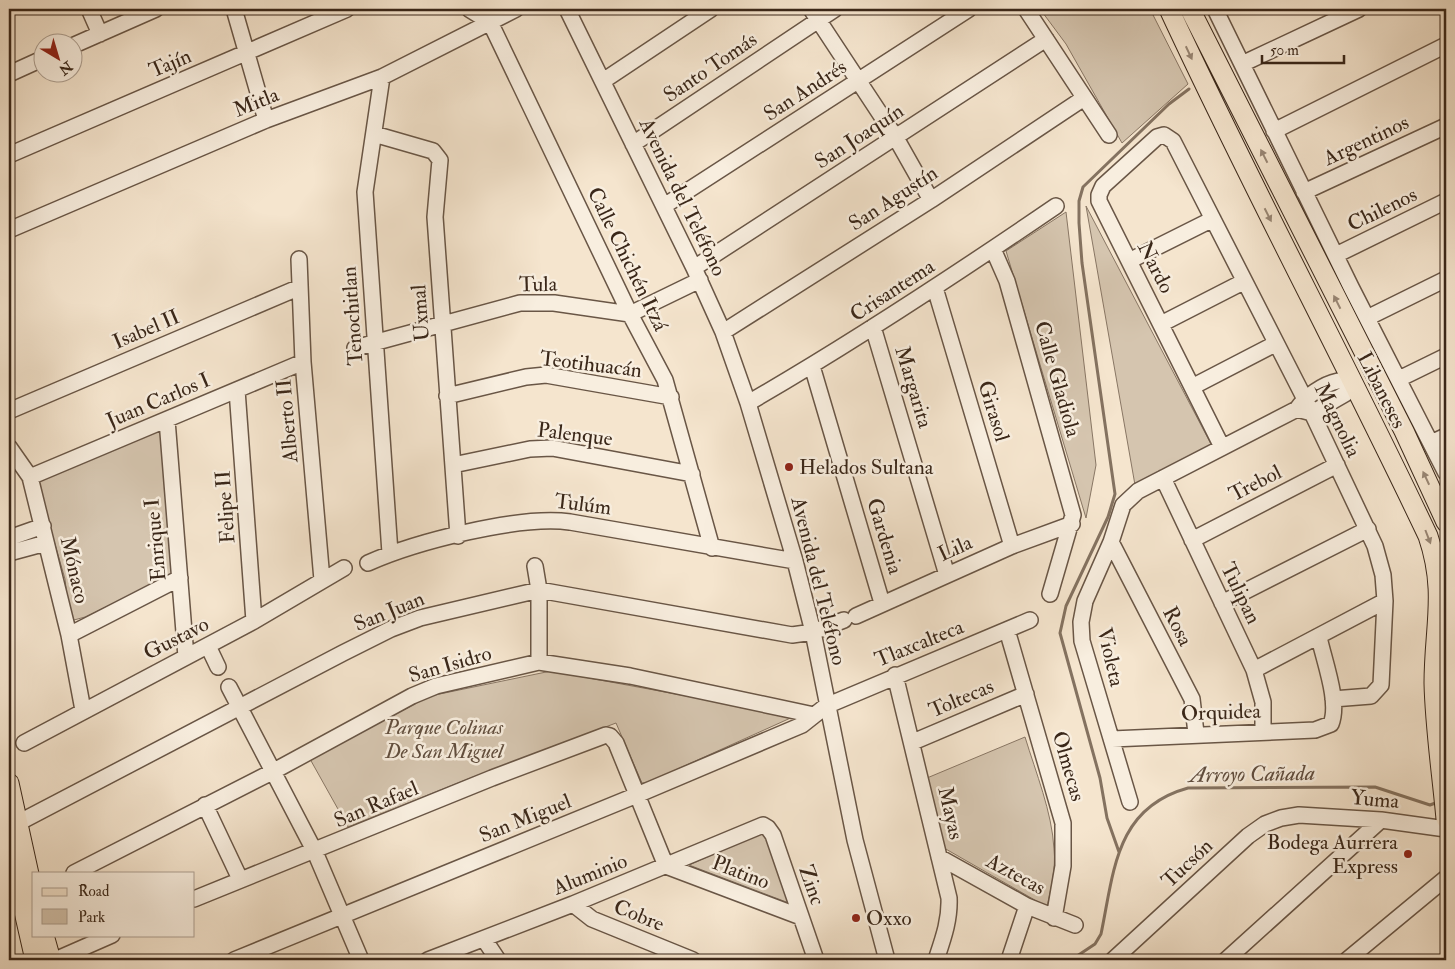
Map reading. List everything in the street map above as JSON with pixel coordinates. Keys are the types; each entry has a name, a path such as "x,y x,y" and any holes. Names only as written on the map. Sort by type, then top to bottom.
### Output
{"main road":[{"name":"Libaneses","path":"1169,9 1226,132 1354,382 1428,536 1434,554 1440,602 1434,683 1446,819"},
{"name":"Libaneses","path":"1190,9 1347,322 1404,431 1446,522"},
{"path":"1347,322 1341,335 1359,375 1354,382 1365,386 1385,425 1396,432 1404,431"},
{"path":"9,783 16,824 32,887"},
{"path":"9,846 35,960"},
{"path":"44,936 51,960"}],"street":[{"path":"89,9 100,34"},
{"path":"82,42 156,9"},
{"path":"234,9 266,120"},
{"name":"Tajín","path":"9,155 347,9"},
{"path":"469,9 490,22"},
{"name":"Mitla","path":"9,230 266,120 382,77 516,9"},
{"path":"603,81 711,9"},
{"name":"Santo Tomás","path":"633,144 814,14 835,9"},
{"name":"San Andrés","path":"664,206 969,9"},
{"path":"1026,9 1109,135"},
{"name":"Libaneses","path":"1215,9 1304,192 1446,473"},
{"path":"1242,64 1359,9"},
{"name":"Avenida del Teléfono","path":"574,11 603,81 697,274 723,332 748,403 795,561 813,632 820,710 887,960"},
{"path":"814,14 896,138 931,200"},
{"name":"Calle Chichén Itzá","path":"490,22 630,314 665,380 712,548"},
{"name":"San Joaquín","path":"697,274 896,138 1046,39"},
{"path":"1274,130 1446,45"},
{"path":"9,74 32,64"},
{"name":"Tenochitlan","path":"382,77 365,192 390,553"},
{"name":"San Agustín","path":"723,332 931,200 1084,98"},
{"name":"Argentinos","path":"1304,192 1446,126"},
{"name":"Uxmal","path":"374,134 433,151 440,160 435,217 458,536"},
{"name":"Nardo","path":"1173,141 1164,135 1157,137 1098,195 1102,208 1222,447"},
{"name":"Magnolia","path":"1173,141 1275,344 1301,404 1312,413 1368,529 1380,562 1385,601 1381,685 1371,696 1333,699"},
{"name":"Chilenos","path":"1336,255 1446,200"},
{"name":"Crisantema","path":"748,403 812,366 935,288 1056,206"},
{"path":"1129,261 1213,220"},
{"name":"Calle Gladiola","path":"994,249 1007,281 1070,498 1073,515 1072,524"},
{"name":"Alberto II","path":"299,259 303,362 322,580"},
{"path":"630,314 697,274"},
{"path":"1367,318 1446,279"},
{"path":"1161,324 1244,282"},
{"name":"Isabel II","path":"9,411 300,287"},
{"name":"Girasol","path":"935,288 1012,546"},
{"name":"Tula","path":"355,348 520,303 539,302 630,314"},
{"name":"Margarita","path":"873,327 947,574"},
{"path":"1192,387 1275,344"},
{"path":"1399,379 1446,356"},
{"name":"Juan Carlos I","path":"30,477 303,362"},
{"name":"Gardenia","path":"812,366 882,603"},
{"name":"Teotihuacán","path":"447,396 526,377 546,375 671,398"},
{"path":"1163,478 1301,404 1339,380 1354,382 1345,394 1312,413"},
{"name":"Felipe II","path":"238,390 254,622"},
{"name":"Enrique I","path":"167,420 186,657"},
{"path":"1431,443 1446,436"},
{"name":"Mónaco","path":"9,447 30,477 69,635 83,710"},
{"name":"Palenque","path":"453,465 530,449 552,448 692,474"},
{"name":"Trebol","path":"1192,540 1337,465"},
{"name":"Violeta","path":"1130,802 1082,641 1081,622 1085,601 1111,542 1123,505 1129,497 1163,478"},
{"name":"Tulipan","path":"1163,478 1254,670 1263,702 1263,731"},
{"name":"Tulúm","path":"368,563 390,553 458,536 519,523 560,520 795,561"},
{"path":"1050,594 1072,524"},
{"name":"Lila","path":"813,632 850,618 1012,546 1072,524"},
{"path":"9,538 43,526"},
{"path":"1222,603 1368,529"},
{"name":"Rosa","path":"1111,542 1192,699 1196,733"},
{"path":"9,554 46,543"},
{"path":"535,566 539,590 539,662"},
{"name":"Gustavo","path":"24,743 83,710 254,622 307,592 322,580 344,568"},
{"path":"69,635 180,578"},
{"name":"San Juan","path":"16,824 241,708 304,673 406,623 539,590 792,635 813,632"},
{"path":"1254,670 1385,601"},
{"name":"Tlaxcalteca","path":"820,710 895,675 1030,620"},
{"name":"Olmecas","path":"1007,630 1063,823 1063,866 1054,918"},
{"path":"1318,637 1333,699"},
{"path":"208,646 218,667"},
{"name":"San Isidro","path":"76,872 274,771 375,715 436,686 539,662 630,676 820,710"},
{"name":"Mayas","path":"895,675 939,856 950,911 936,960"},
{"path":"228,687 241,708 315,852 361,960"},
{"name":"Toltecas","path":"912,742 1026,694"},
{"name":"Orquidea","path":"1112,739 1196,733 1315,730 1331,724 1334,718 1333,699"},
{"name":"San Miguel","path":"234,960 638,795 802,725 820,710"},
{"name":"San Rafael","path":"195,899 240,879 315,852 492,778 606,735 610,736 616,743 666,866"},
{"path":"205,805 240,879"},
{"name":"Yuma","path":"1299,815 1381,820 1446,829"},
{"name":"Tucsón","path":"1113,960 1248,836 1265,824 1281,818 1299,815"},
{"path":"1226,960 1381,820"},
{"name":"Aluminio","path":"428,960 573,904 754,827 766,826"},
{"name":"Zinc","path":"766,826 773,835 816,960"},
{"name":"Aztecas","path":"939,856 1026,906 1075,925"},
{"name":"Platino","path":"666,866 801,917"},
{"path":"1347,960 1446,878"},
{"name":"Cobre","path":"573,904 592,919 692,960"},
{"path":"1009,960 1026,906"},
{"path":"55,960 110,936"},
{"path":"484,939 498,960"}],"green space":[{"path":"1040,9 1150,9 1188,84 1122,143 1066,44"},
{"path":"1086,206 1212,446 1135,485"},
{"path":"1066,212 1096,465 1086,518 1006,251"},
{"path":"155,428 160,431 163,437 174,571 170,578 85,617 74,620 69,614 65,579 37,482"},
{"name":"Parque Colinas De San Miguel","path":"551,671 795,716 649,782 642,783 616,723 348,827 310,759 430,696"},
{"path":"1025,737 1043,793 1053,835 1053,878 1047,907 944,848 927,778"},
{"path":"764,832 789,903 689,865"}],"waterway":[{"path":"1119,852 1107,818 1100,778 1060,633 1066,606 1108,517 1115,494 1082,263 1079,201 1083,187 1169,104 1189,89"},
{"name":"Arroyo Cañada","path":"1071,960 1095,944 1101,934 1115,866 1122,845 1132,827 1145,811 1164,797 1188,788 1375,787 1430,805 1438,802"}],"place":[{"name":"Helados Sultana","path":"789,467"},
{"name":"Bodega Aurrera Express","path":"1408,854"},
{"name":"Oxxo","path":"856,918"}]}
